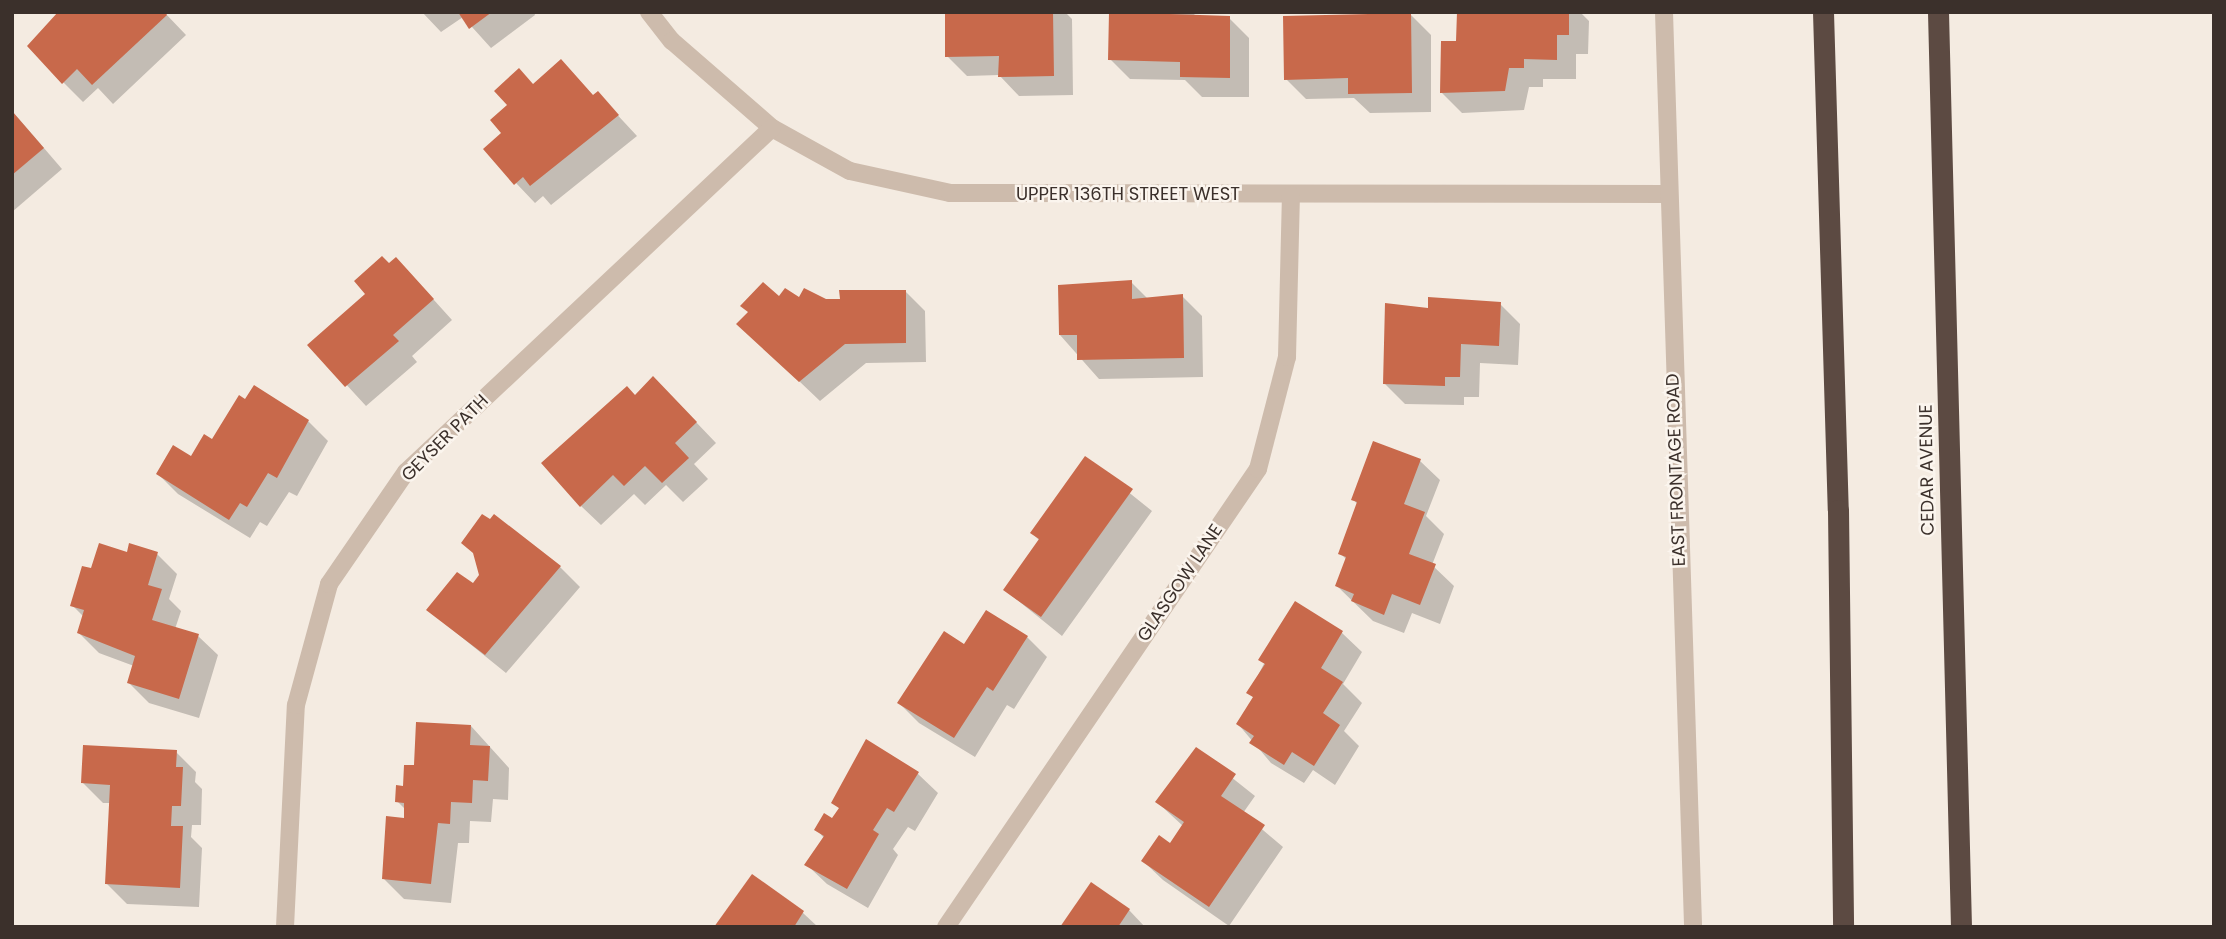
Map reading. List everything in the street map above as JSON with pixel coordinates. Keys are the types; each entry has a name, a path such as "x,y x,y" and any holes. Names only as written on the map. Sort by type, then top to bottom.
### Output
{"highway":[{"path":"1823,12 1838,510 1843,927"},
{"name":"CEDAR AVENUE","path":"1938,12 1961,927"}],"street":[{"name":"UPPER 136TH STREET WEST","path":"649,12 672,41 772,128 850,172 950,193 1668,194"},
{"name":"EAST FRONTAGE ROAD","path":"1664,12 1693,927"},
{"name":"GEYSER PATH","path":"285,927 296,705 329,583 406,471 772,128"},
{"name":"GLASGOW LANE","path":"946,927 1258,469 1287,357 1291,195"}],"building":[{"path":"58,12 165,12 167,15 92,85 77,69 62,84 27,46"},
{"path":"458,12 492,12 469,29"},
{"path":"945,12 1053,12 1054,76 998,77 999,56 945,57"},
{"path":"1109,12 1230,16 1230,78 1180,77 1180,62 1108,60"},
{"path":"1457,12 1569,12 1569,35 1557,35 1557,60 1524,59 1524,68 1509,68 1505,91 1440,93 1441,41 1456,41"},
{"path":"1411,13 1412,93 1348,94 1348,78 1284,80 1283,16"},
{"path":"561,59 593,95 598,91 619,115 530,186 523,177 514,185 483,149 501,133 490,120 507,105 494,91 519,68 533,84"},
{"path":"12,111 44,148 12,175"},
{"path":"382,256 389,263 396,257 434,299 393,335 399,341 345,387 307,345 365,294 354,281"},
{"path":"1132,280 1132,299 1183,294 1184,358 1077,360 1077,335 1059,335 1058,285"},
{"path":"763,282 779,296 785,288 799,297 804,288 826,299 840,299 839,290 906,290 906,343 845,344 799,382 736,324 748,312 740,306"},
{"path":"1428,297 1501,302 1499,346 1461,344 1460,377 1445,377 1445,386 1383,384 1385,303 1428,308"},
{"path":"653,376 697,422 675,443 689,458 662,483 645,466 624,486 613,475 580,507 541,463 627,386 635,395"},
{"path":"254,385 309,420 277,478 268,473 247,507 240,503 229,520 156,474 173,445 191,456 204,434 212,439 239,395 245,399"},
{"path":"1373,441 1421,459 1404,504 1425,512 1409,554 1436,564 1420,605 1392,594 1384,615 1351,601 1354,594 1335,586 1346,557 1338,554 1357,502 1351,500"},
{"path":"1085,456 1133,489 1041,617 1003,590 1039,539 1030,533"},
{"path":"482,514 490,519 494,514 561,566 485,655 426,610 457,572 473,583 479,575 473,553 461,543"},
{"path":"99,543 127,552 129,543 158,552 148,585 162,589 152,620 199,634 179,699 127,683 135,656 77,633 84,610 70,606 82,566 91,568"},
{"path":"1295,601 1343,631 1321,668 1343,682 1323,713 1340,725 1314,766 1292,752 1284,765 1249,743 1254,736 1236,724 1253,697 1246,693 1265,664 1258,660"},
{"path":"986,610 1028,636 993,691 987,687 954,738 897,703 944,631 964,644"},
{"path":"416,722 471,725 470,745 490,746 488,781 473,780 472,803 451,802 450,824 438,823 431,884 382,879 386,816 404,818 404,803 395,802 396,785 403,786 404,765 414,765"},
{"path":"866,739 919,772 894,812 887,808 873,830 879,834 847,889 804,865 824,836 814,830 824,813 832,818 839,808 831,803"},
{"path":"83,745 177,750 176,767 183,767 181,806 172,806 171,826 183,826 180,888 105,884 110,785 81,783"},
{"path":"1196,747 1236,774 1221,796 1265,825 1209,907 1141,861 1159,835 1170,843 1184,822 1155,802"},
{"path":"752,874 804,911 794,927 714,927"},
{"path":"1091,882 1130,909 1118,927 1060,927"}]}
